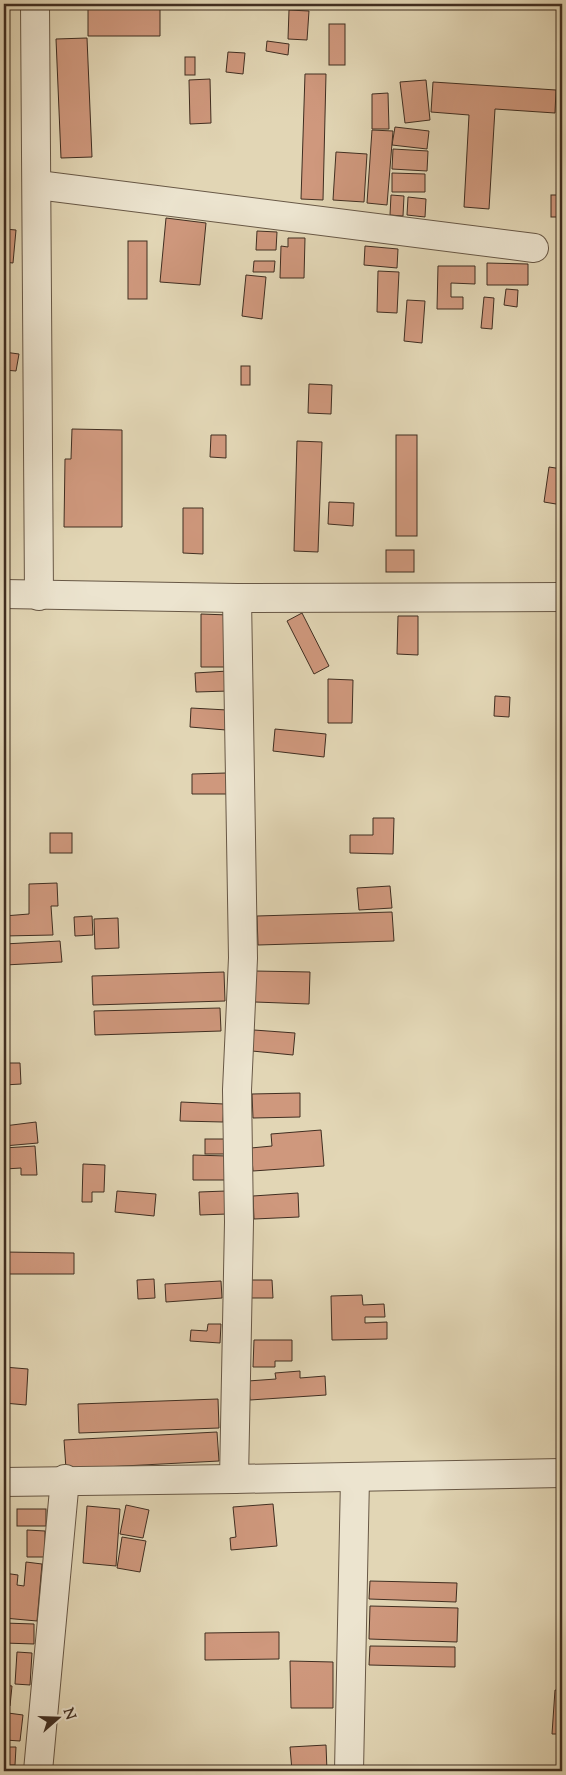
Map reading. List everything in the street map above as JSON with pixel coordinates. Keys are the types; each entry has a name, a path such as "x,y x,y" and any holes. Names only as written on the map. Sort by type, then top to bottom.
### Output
{"street":[{"path":"34,4 38,185 39,596"},
{"path":"38,185 534,248"},
{"path":"4,594 237,598 562,597"},
{"path":"234,1479 240,1222 237,1090 243,958 237,598"},
{"path":"4,1482 65,1479 355,1478 562,1474"},
{"path":"349,1771 355,1478"},
{"path":"38,1771 65,1479"}],"building":[{"path":"98,4 160,4 160,36 88,36 88,8 98,8"},
{"path":"181,4 220,4 219,9 181,6"},
{"path":"246,4 274,4 274,6"},
{"path":"289,10 309,11 307,40 288,39"},
{"path":"329,24 345,24 345,65 329,65"},
{"path":"87,38 92,157 61,158 56,39"},
{"path":"267,41 289,44 288,55 266,51"},
{"path":"228,52 245,53 243,74 226,72"},
{"path":"185,57 195,57 195,75 185,75"},
{"path":"305,74 326,74 323,200 301,199"},
{"path":"210,79 211,123 190,124 189,80"},
{"path":"426,80 430,120 405,123 400,82"},
{"path":"433,82 556,90 555,113 495,109 489,209 464,207 469,115 431,112"},
{"path":"558,88 562,88 562,111 557,111"},
{"path":"388,93 389,129 372,129 372,94"},
{"path":"395,127 429,131 427,149 392,145"},
{"path":"372,130 393,131 387,205 367,203"},
{"path":"393,149 428,151 427,171 392,169"},
{"path":"336,152 367,154 364,202 333,200"},
{"path":"392,173 425,174 425,192 392,192"},
{"path":"391,195 404,196 403,216 390,215"},
{"path":"551,195 562,195 562,217 551,217"},
{"path":"408,197 426,199 425,217 407,215"},
{"path":"166,218 206,223 200,285 160,282"},
{"path":"4,229 16,230 13,263 4,262"},
{"path":"257,231 277,232 276,250 256,250"},
{"path":"288,238 305,238 304,278 280,278 281,246 288,247"},
{"path":"128,241 147,241 147,299 128,299"},
{"path":"365,246 398,249 397,268 364,265"},
{"path":"254,261 275,261 274,272 253,272"},
{"path":"487,263 528,264 528,285 487,285"},
{"path":"438,266 475,266 475,284 451,283 451,297 463,297 463,309 437,309"},
{"path":"378,271 399,272 397,313 377,312"},
{"path":"246,275 266,277 262,319 242,316"},
{"path":"506,289 518,290 517,307 504,305"},
{"path":"484,297 494,298 492,329 481,328"},
{"path":"407,300 425,301 422,343 404,341"},
{"path":"4,352 19,354 16,371 4,370"},
{"path":"241,366 250,366 250,385 241,385"},
{"path":"309,384 332,385 331,414 308,413"},
{"path":"72,429 122,430 122,527 64,527 65,459 71,459"},
{"path":"211,435 226,435 226,458 210,457"},
{"path":"396,435 417,435 417,536 396,536"},
{"path":"297,441 322,442 318,552 294,551"},
{"path":"549,467 562,469 562,505 544,502"},
{"path":"329,502 354,503 353,526 328,524"},
{"path":"183,508 203,508 203,554 183,553"},
{"path":"386,550 414,550 414,572 386,572"},
{"path":"302,613 329,666 314,674 287,621"},
{"path":"201,614 229,615 228,667 201,667"},
{"path":"398,616 418,616 418,655 397,654"},
{"path":"228,671 229,691 196,692 195,673"},
{"path":"328,679 353,680 352,723 328,723"},
{"path":"495,696 510,697 509,717 494,716"},
{"path":"191,708 227,710 226,730 190,727"},
{"path":"275,729 326,734 324,757 273,751"},
{"path":"226,773 227,794 192,794 192,774"},
{"path":"373,818 394,818 393,854 350,853 350,835 373,835"},
{"path":"50,833 72,833 72,853 50,853"},
{"path":"57,883 58,906 51,906 53,935 4,936 4,916 29,914 29,884"},
{"path":"390,886 392,908 359,910 357,888"},
{"path":"392,912 394,941 258,945 257,916"},
{"path":"92,916 93,935 75,936 74,917"},
{"path":"118,918 119,948 95,949 94,919"},
{"path":"60,941 62,962 5,965 4,944"},
{"path":"255,971 310,972 309,1004 255,1002"},
{"path":"224,972 225,1001 93,1005 92,976"},
{"path":"220,1008 221,1031 95,1035 94,1011"},
{"path":"254,1030 295,1033 293,1055 252,1051"},
{"path":"4,1063 20,1063 21,1084 4,1085"},
{"path":"300,1093 300,1117 253,1118 252,1094"},
{"path":"181,1102 224,1104 223,1122 180,1121"},
{"path":"36,1122 38,1143 4,1146 4,1126"},
{"path":"321,1130 324,1166 253,1171 251,1148 272,1146 271,1134"},
{"path":"205,1139 225,1139 225,1154 205,1154"},
{"path":"35,1146 37,1175 21,1175 21,1168 5,1169 4,1148"},
{"path":"193,1155 227,1156 226,1180 193,1180"},
{"path":"83,1164 105,1165 104,1192 92,1192 92,1202 82,1202"},
{"path":"117,1191 156,1194 154,1216 115,1212"},
{"path":"226,1191 227,1214 200,1215 199,1192"},
{"path":"298,1193 299,1217 254,1219 253,1196"},
{"path":"4,1252 74,1253 74,1274 4,1274"},
{"path":"154,1279 155,1298 138,1299 137,1280"},
{"path":"250,1280 272,1280 273,1298 251,1298"},
{"path":"221,1281 222,1298 166,1302 165,1284"},
{"path":"362,1295 363,1305 384,1304 385,1317 365,1317 365,1323 387,1322 387,1339 332,1340 331,1296"},
{"path":"208,1324 221,1324 220,1343 190,1341 191,1330 207,1331"},
{"path":"254,1340 292,1340 292,1361 275,1361 275,1367 253,1367"},
{"path":"4,1367 28,1369 26,1405 4,1403"},
{"path":"300,1371 300,1378 325,1376 326,1395 250,1400 248,1381 276,1379 275,1373"},
{"path":"218,1399 219,1428 79,1433 78,1404"},
{"path":"4,1406 9,1407 6,1436 4,1435"},
{"path":"217,1432 219,1461 66,1469 64,1440"},
{"path":"273,1504 277,1546 231,1550 230,1538 236,1537 233,1507"},
{"path":"126,1505 149,1510 143,1538 120,1534"},
{"path":"87,1506 120,1509 116,1566 83,1563"},
{"path":"17,1509 46,1509 46,1526 17,1526"},
{"path":"27,1530 45,1531 45,1557 27,1557"},
{"path":"122,1537 146,1541 140,1572 117,1568"},
{"path":"26,1562 42,1564 37,1621 4,1618 4,1573 18,1575 17,1585 24,1586"},
{"path":"370,1581 457,1583 456,1602 369,1599"},
{"path":"370,1606 458,1608 457,1642 369,1639"},
{"path":"4,1623 34,1624 34,1644 4,1643"},
{"path":"279,1632 279,1659 205,1660 205,1633"},
{"path":"370,1646 455,1647 455,1667 369,1665"},
{"path":"17,1652 32,1653 30,1685 15,1684"},
{"path":"290,1661 333,1662 333,1708 291,1708"},
{"path":"4,1685 12,1686 10,1706 4,1705"},
{"path":"555,1690 562,1691 562,1734 552,1734"},
{"path":"8,1713 23,1715 20,1741 5,1740"},
{"path":"326,1745 327,1771 292,1771 290,1747"},
{"path":"4,1747 16,1747 15,1765 4,1765"}]}
